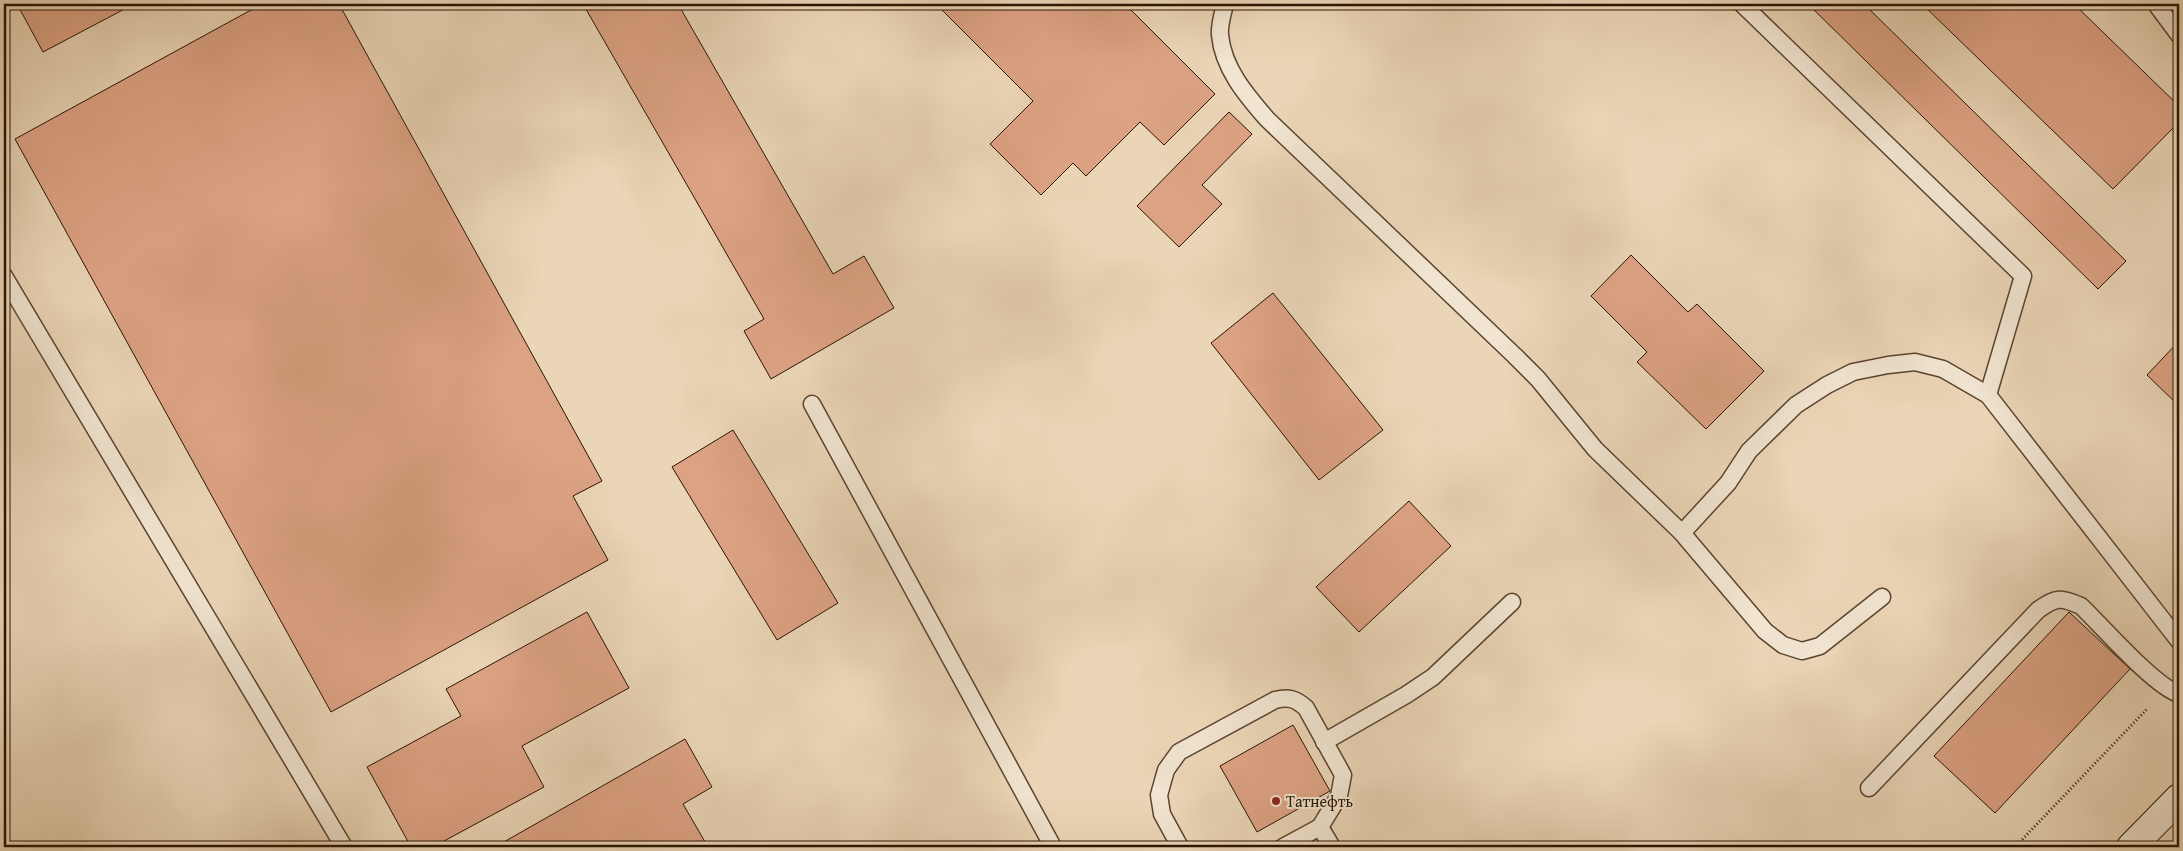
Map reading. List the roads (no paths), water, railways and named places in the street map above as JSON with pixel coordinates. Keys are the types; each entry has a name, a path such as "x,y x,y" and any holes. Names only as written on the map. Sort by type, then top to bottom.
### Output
{"main road":[{"path":"2131,847 2179,798"}],"lane":[{"path":"1225,4 1220,34 1228,64 1242,91 1274,125 1538,379 1595,449 1682,533 1765,631 1783,645 1802,651 1820,646 1882,597"},
{"path":"1742,4 2023,276 1988,394"},
{"path":"2156,4 2179,34"},
{"path":"4,276 344,847"},
{"path":"1682,533 1728,483 1749,451 1796,405 1827,385 1853,372 1888,365 1915,362 1943,368 1988,394 2179,641"},
{"path":"812,404 1053,847"},
{"path":"1869,788 2038,610 2052,600 2065,599 2081,606 2157,681 2173,691"},
{"path":"1324,742 1406,695 1433,677 1512,602"},
{"path":"1180,847 1162,814 1159,794 1166,770 1179,752 1274,700 1286,697 1298,701 1306,708 1343,775 1339,796 1320,826 1283,847"},
{"path":"1320,826 1332,847"}],"place":[{"name":"Татнефть","path":"1276,801"}]}
